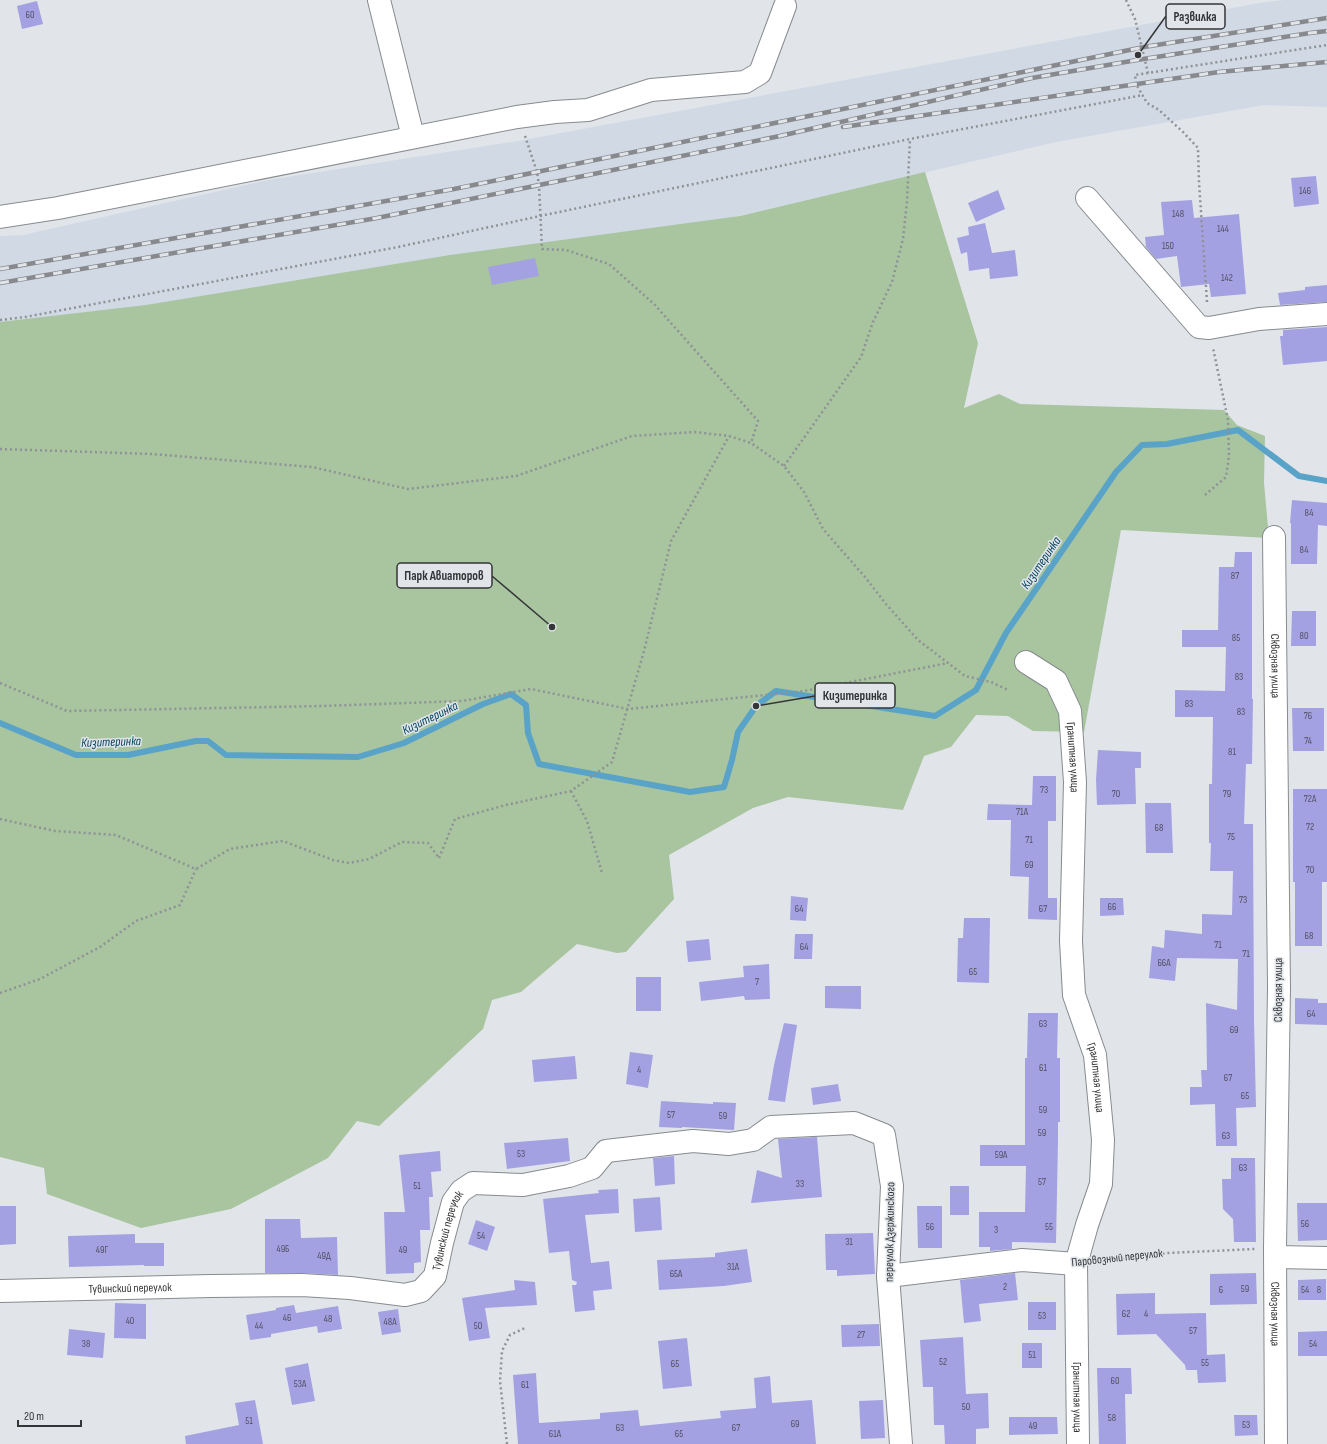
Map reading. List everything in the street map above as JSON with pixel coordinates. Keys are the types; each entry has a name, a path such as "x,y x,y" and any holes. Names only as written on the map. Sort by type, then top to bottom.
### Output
{"street":[{"path":"379,0 413,137"},
{"path":"0,217 58,208 517,116 588,110 651,90 745,82 760,73 785,6"},
{"path":"1086,198 1199,327 1209,328 1259,319 1327,314"},
{"name":"Сквозная улица","path":"1274,537 1279,987 1275,1252 1276,1444"},
{"name":"Гранитная улица","path":"1026,662 1056,681 1070,711 1075,782 1071,941 1074,995 1095,1055 1103,1140 1101,1184 1076,1264 1078,1444"},
{"name":"переулок Дзержинского","path":"771,1127 854,1123 884,1135 892,1186 888,1276 900,1444"},
{"name":"Тувинский переулок","path":"0,1291 302,1285 350,1288 405,1295 421,1291 435,1276 453,1202 461,1191 473,1183 523,1185 569,1176 592,1168 606,1151 693,1141 729,1144 753,1140 771,1127"},
{"path":"1275,1252 1327,1258"},
{"name":"Паровозный переулок","path":"888,1276 1022,1260 1076,1264"}],"path":[{"path":"1126,0 1135,19 1148,73"},
{"path":"1206,495 1226,478 1229,456 1228,420 1209,328 1201,228 1198,148 1164,114 1147,103 1136,84 1135,75 1327,45"},
{"path":"0,320 25,317 391,249 540,216 910,139 1143,95"},
{"path":"517,116 537,172 542,249 566,250 609,264 654,304 758,421 751,443"},
{"path":"784,466 861,357 873,322 892,282 903,238 907,201 910,139"},
{"path":"0,450 152,454 312,467 408,489 516,476 632,436 695,432 729,436 751,443 784,466 804,492 823,529 918,640 966,676 992,682 1008,690"},
{"path":"0,993 40,979 100,947 136,921 180,905 196,869 230,849 283,842 333,860 349,863 369,859 402,842 428,843 439,858 455,819 506,805 571,791 612,762 644,651 671,541 729,436"},
{"path":"0,683 67,711 322,706 462,701 531,689 628,709 804,691 948,663"},
{"path":"571,791 587,822 602,873"},
{"path":"0,819 54,831 116,835 196,869"},
{"name":"Паровозный переулок","path":"1076,1264 1168,1254 1275,1252"},
{"path":"507,1444 500,1381 502,1351 510,1335 525,1328"}],"shaded area":[{"path":"1284,0 1327,0 1327,107 1264,105 1056,142 524,266 0,363 0,236 23,235 268,180 518,141 1259,3"}],"green space":[{"path":"925,172 978,343 964,408 999,394 1020,404 1224,410 1237,425 1265,436 1264,483 1269,538 1121,530 1084,732 1033,731 1008,716 976,715 951,747 924,756 903,810 788,797 753,808 669,855 674,899 626,952 617,953 577,944 521,992 492,1000 483,1029 379,1126 357,1121 328,1158 231,1209 141,1228 47,1194 44,1168 0,1157 0,322 146,305 450,255 740,216"}],"building":[{"path":"37,1 43,24 22,29 17,6"},
{"path":"1316,176 1319,204 1294,207 1291,178"},
{"path":"998,190 1005,209 976,222 968,203"},
{"path":"1192,200 1194,218 1239,214 1246,294 1211,297 1209,284 1181,287 1177,256 1156,259 1146,247 1145,237 1164,235 1161,202"},
{"path":"985,223 992,253 1015,250 1018,276 990,279 989,268 969,271 967,252 961,254 957,238 969,235 968,227"},
{"path":"535,258 539,276 492,285 488,267"},
{"path":"1327,285 1327,302 1280,305 1278,293 1305,290 1305,287"},
{"path":"1327,327 1327,361 1283,365 1280,336 1283,336 1283,330"},
{"path":"1292,500 1327,503 1327,526 1318,525 1317,564 1291,564 1290,523"},
{"path":"1235,552 1252,552 1252,764 1246,764 1244,824 1253,824 1256,1107 1236,1108 1237,1146 1216,1146 1215,1104 1190,1105 1190,1087 1202,1087 1201,1070 1207,1070 1206,1003 1237,1010 1238,959 1177,958 1175,981 1149,978 1152,946 1164,948 1165,930 1202,934 1202,914 1232,915 1233,871 1210,871 1211,843 1209,843 1209,784 1212,784 1213,717 1175,717 1175,690 1225,691 1226,647 1182,647 1182,630 1218,630 1219,567 1234,567"},
{"path":"1292,611 1316,611 1316,646 1291,646"},
{"path":"1292,708 1324,708 1324,751 1293,751"},
{"path":"1098,750 1141,752 1141,768 1135,768 1136,804 1097,805 1096,780"},
{"path":"1033,776 1056,776 1056,821 1048,821 1048,898 1057,898 1057,920 1028,919 1029,877 1010,876 1011,820 987,820 988,804 1032,805"},
{"path":"1293,789 1327,789 1327,882 1322,882 1322,946 1295,946"},
{"path":"1145,803 1171,803 1173,853 1146,853"},
{"path":"791,896 808,898 806,921 790,920"},
{"path":"1100,898 1123,898 1124,915 1100,916"},
{"path":"964,918 990,918 989,983 957,982 958,938 963,938"},
{"path":"795,934 813,934 812,959 794,959"},
{"path":"709,939 711,960 688,962 686,941"},
{"path":"769,964 770,999 745,1000 744,996 701,1001 699,982 744,977 743,966"},
{"path":"636,977 661,977 661,1011 636,1011"},
{"path":"825,986 861,986 861,1009 825,1008"},
{"path":"1295,998 1318,999 1318,1003 1327,1003 1327,1025 1295,1024"},
{"path":"1028,1013 1058,1013 1057,1058 1060,1058 1060,1122 1058,1122 1056,1243 1012,1242 1012,1249 990,1251 990,1247 979,1247 979,1212 1025,1212 1026,1166 980,1166 980,1145 1025,1145 1025,1058 1027,1058"},
{"path":"784,1023 797,1025 785,1102 768,1100 774,1065"},
{"path":"630,1052 653,1055 648,1088 626,1084"},
{"path":"575,1056 577,1079 534,1082 532,1060"},
{"path":"838,1084 841,1101 813,1105 811,1088"},
{"path":"661,1101 713,1104 713,1102 736,1103 734,1130 659,1127"},
{"path":"817,1137 822,1197 751,1203 757,1170 782,1178 778,1139"},
{"path":"568,1138 570,1161 507,1169 504,1143"},
{"path":"440,1151 441,1171 431,1172 433,1197 429,1197 430,1230 420,1230 421,1262 414,1263 414,1273 386,1274 384,1212 405,1212 399,1155"},
{"path":"674,1156 675,1184 655,1186 653,1158"},
{"path":"1231,1158 1255,1158 1256,1242 1234,1242 1233,1219 1223,1209 1222,1179 1231,1179"},
{"path":"950,1186 969,1186 969,1215 950,1215"},
{"path":"618,1189 619,1213 585,1215 591,1263 609,1261 612,1289 593,1291 595,1310 575,1312 572,1285 576,1285 577,1282 572,1280 569,1251 549,1253 543,1199 599,1193 598,1190"},
{"path":"660,1197 662,1230 635,1232 633,1199"},
{"path":"1297,1203 1327,1203 1327,1240 1298,1241"},
{"path":"0,1206 16,1206 16,1244 0,1245"},
{"path":"917,1206 942,1206 942,1248 918,1248"},
{"path":"265,1219 300,1219 301,1238 337,1237 338,1275 265,1273"},
{"path":"476,1220 495,1227 487,1251 468,1244"},
{"path":"873,1233 875,1274 837,1276 837,1270 826,1270 825,1234"},
{"path":"135,1234 135,1243 164,1243 164,1266 144,1265 69,1267 68,1236"},
{"path":"747,1249 752,1282 724,1286 659,1290 657,1260 715,1257 715,1253"},
{"path":"1015,1273 1018,1300 979,1304 981,1321 964,1323 960,1280"},
{"path":"1256,1273 1257,1304 1210,1305 1210,1274"},
{"path":"1326,1279 1326,1300 1298,1300 1298,1280"},
{"path":"514,1280 535,1282 537,1305 485,1308 490,1338 469,1341 462,1298 515,1290"},
{"path":"1155,1293 1155,1314 1206,1313 1207,1355 1225,1354 1226,1382 1198,1383 1197,1370 1186,1370 1185,1365 1156,1334 1117,1335 1116,1294"},
{"path":"1028,1302 1056,1302 1056,1330 1028,1330"},
{"path":"115,1303 146,1304 146,1339 114,1338"},
{"path":"294,1305 296,1313 338,1306 342,1329 318,1333 317,1326 271,1334 271,1337 250,1340 246,1315 276,1310 276,1308"},
{"path":"398,1309 401,1332 382,1335 378,1312"},
{"path":"879,1324 880,1346 842,1347 841,1325"},
{"path":"69,1329 105,1333 103,1358 67,1355"},
{"path":"1327,1331 1327,1356 1298,1356 1298,1332"},
{"path":"963,1337 966,1394 988,1393 989,1428 976,1429 976,1444 945,1444 944,1425 934,1425 933,1387 923,1387 920,1340"},
{"path":"687,1338 692,1386 663,1389 658,1341"},
{"path":"1022,1343 1042,1343 1042,1368 1022,1368"},
{"path":"308,1363 315,1401 292,1405 285,1368"},
{"path":"1097,1368 1131,1368 1132,1394 1125,1394 1126,1444 1099,1444"},
{"path":"536,1373 539,1423 600,1419 600,1413 638,1410 640,1426 721,1418 720,1411 756,1408 754,1378 770,1376 772,1403 812,1400 816,1444 518,1444 513,1375"},
{"path":"255,1400 263,1444 186,1444 185,1436 239,1425 235,1403"},
{"path":"883,1400 885,1438 861,1439 859,1401"},
{"path":"1234,1415 1257,1415 1258,1435 1235,1436"},
{"path":"1009,1417 1057,1417 1058,1434 1009,1435"}],"waterway":[{"name":"Кизитеринка","path":"0,723 76,755 128,755 196,741 208,741 226,755 358,757 404,743 483,704 511,694 526,705 528,733 539,764 690,792 724,787 738,732 756,706 776,691 935,716 976,690 1006,633 1116,472 1142,445 1167,444 1238,430 1299,476 1327,481"}],"railway":[{"path":"0,269 454,189 1144,47 1327,18"},
{"path":"0,283 377,218 780,136 1032,78 1137,60 1327,31"},
{"path":"843,127 1219,72 1327,62"}],"place":[{"name":"Развилка","path":"1138,55"},
{"name":"Парк Авиаторов","path":"552,627"},
{"name":"Кизитеринка","path":"756,706"}]}
